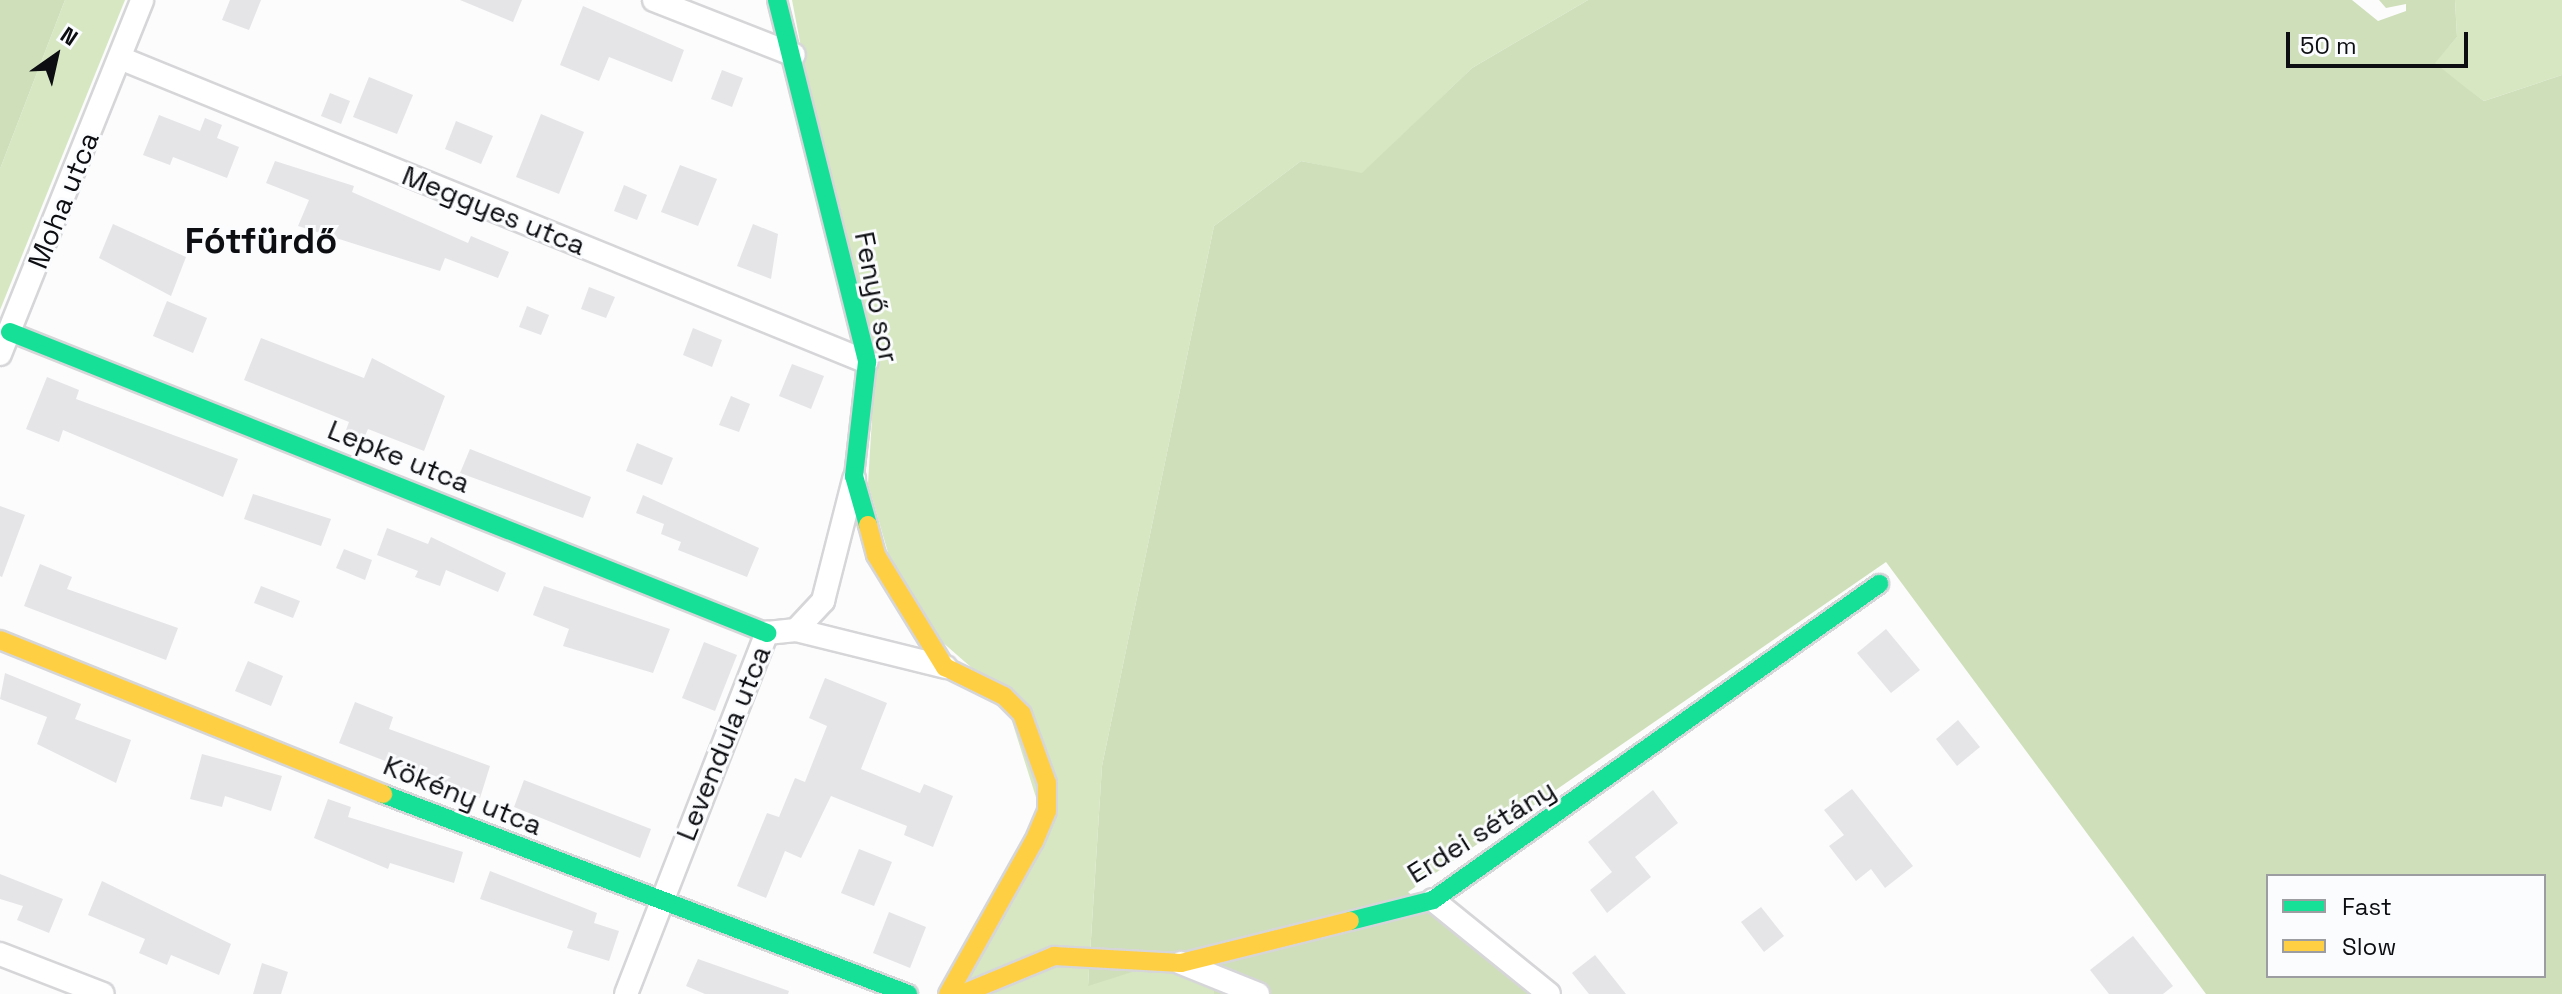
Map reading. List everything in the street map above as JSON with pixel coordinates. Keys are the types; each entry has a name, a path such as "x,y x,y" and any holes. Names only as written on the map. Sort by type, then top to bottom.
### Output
{"street":[{"name":"Moha utca","path":"0,354 142,0"},
{"path":"654,0 794,55"},
{"name":"Fenyő sor","path":"777,0 794,55 867,362 854,476 876,555 945,667"},
{"name":"Meggyes utca","path":"120,58 867,362"},
{"name":"Lepke utca","path":"10,332 767,633"},
{"name":"Levendula utca","path":"626,994 658,904 767,633 796,630 823,601 854,476"},
{"name":"Erdei sétány","path":"962,994 1054,956 1181,963 1433,900 1879,584"},
{"path":"796,630 945,667 1004,696 1022,714 1047,783 1047,811 1034,841 948,994"},
{"name":"Kökény utca","path":"0,640 658,904 908,994"},
{"path":"1433,900 1549,994"},
{"path":"0,954 103,994"},
{"path":"1181,963 1258,994"}],"green space":[{"path":"0,0 65,0 0,169"},
{"path":"65,0 125,0 0,310 0,169"},
{"path":"792,0 1588,0 1472,68 1362,174 1301,161 1214,226 1102,766 1088,985 1212,947 1214,994 952,994 1040,810 1004,696 917,620 891,563 868,484 872,418"},
{"path":"1588,0 2352,0 2378,21 2406,11 2406,4 2386,8 2379,0 2455,0 2457,37 2435,63 2484,101 2562,75 2562,994 2206,994 1886,562 1408,892 1532,994 1214,994 1211,947 1088,986 1102,766 1214,226 1301,161 1362,173 1472,68"},
{"path":"2455,0 2562,0 2562,75 2484,101 2464,87 2434,63 2457,37"}],"building":[{"path":"230,0 261,0 249,30 222,20"},
{"path":"460,0 522,0 513,22"},
{"path":"583,6 684,50 672,82 609,57 599,81 560,65"},
{"path":"722,70 743,78 732,107 711,99"},
{"path":"369,77 413,95 397,134 353,117"},
{"path":"330,93 350,101 341,124 321,116"},
{"path":"541,114 584,132 559,194 516,177"},
{"path":"159,115 200,131 205,118 222,125 217,138 239,147 227,178 173,157 170,165 143,155"},
{"path":"456,121 493,136 481,164 445,149"},
{"path":"275,161 354,186 352,192 468,243 471,236 509,252 498,278 445,258 440,271 298,226 309,200 266,183"},
{"path":"680,165 717,179 698,226 661,212"},
{"path":"624,185 647,195 637,220 614,211"},
{"path":"113,224 186,257 171,296 99,258"},
{"path":"753,224 778,234 771,279 737,266"},
{"path":"589,287 615,297 606,318 581,309"},
{"path":"167,301 207,318 193,353 153,336"},
{"path":"527,306 549,315 541,335 519,327"},
{"path":"693,328 722,340 712,367 683,355"},
{"path":"261,338 364,378 372,358 445,396 424,451 368,429 364,438 346,430 349,422 244,380"},
{"path":"792,364 824,376 811,409 779,396"},
{"path":"47,377 79,390 76,399 238,459 223,497 63,430 59,442 26,429"},
{"path":"731,396 750,404 739,432 719,425"},
{"path":"637,443 673,458 662,485 626,471"},
{"path":"470,449 591,497 583,518 460,473"},
{"path":"253,494 331,519 321,546 244,519"},
{"path":"643,495 759,548 747,577 678,550 681,542 661,534 664,524 636,513"},
{"path":"0,506 25,515 2,577 0,576"},
{"path":"387,528 428,544 431,537 506,573 498,592 446,570 440,586 415,577 418,571 377,555"},
{"path":"344,549 372,560 365,580 336,568"},
{"path":"40,564 72,577 67,589 178,628 166,660 24,606"},
{"path":"261,586 300,601 293,618 254,603"},
{"path":"544,586 670,629 653,673 563,646 569,629 533,615"},
{"path":"1886,629 1920,670 1891,693 1857,653"},
{"path":"704,642 737,655 715,711 682,698"},
{"path":"248,661 283,676 271,706 235,691"},
{"path":"5,673 81,704 75,719 131,740 116,783 37,744 47,717 0,699"},
{"path":"825,678 887,703 861,769 920,793 924,784 953,796 933,847 904,835 907,826 831,796 801,858 785,851 766,898 737,886 767,813 779,817 795,778 805,782 827,726 809,718"},
{"path":"355,702 393,717 389,729 490,766 480,798 339,743"},
{"path":"1958,720 1980,747 1957,766 1936,739"},
{"path":"202,754 282,776 271,811 225,796 222,807 190,799"},
{"path":"524,780 651,829 640,858 514,807"},
{"path":"1852,789 1913,866 1885,888 1871,869 1856,881 1829,846 1844,835 1824,810"},
{"path":"1653,790 1678,823 1635,857 1651,877 1607,913 1590,890 1612,872 1588,842"},
{"path":"328,799 351,807 348,817 463,852 454,883 390,863 388,869 314,838"},
{"path":"859,849 892,862 874,906 841,893"},
{"path":"490,871 597,913 594,923 619,931 609,961 567,948 573,931 480,899"},
{"path":"0,874 63,899 49,933 17,920 23,906 0,899"},
{"path":"102,881 231,944 219,975 171,955 167,965 139,953 145,939 88,915"},
{"path":"1761,907 1784,936 1764,952 1741,922"},
{"path":"889,912 926,927 910,968 873,953"},
{"path":"2133,936 2173,986 2163,994 2109,994 2090,970"},
{"path":"1595,955 1626,994 1589,994 1572,973"},
{"path":"698,959 789,991 788,994 705,994 686,986"},
{"path":"262,963 288,972 281,994 253,994"}],"traffic: fast":[{"path":"777,0 867,362 854,476 868,525"},
{"path":"10,332 767,633"},
{"path":"1350,921 1433,900 1879,584"},
{"path":"383,794 908,994"}],"traffic: slow":[{"path":"868,525 876,555 945,667 1004,696 1022,714 1047,783 1047,811 1034,841 948,994"},
{"path":"0,640 383,794"},
{"path":"962,994 1054,956 1181,963 1350,921"}],"district":[{"name":"Fótfürdő","path":"261,242"}]}
